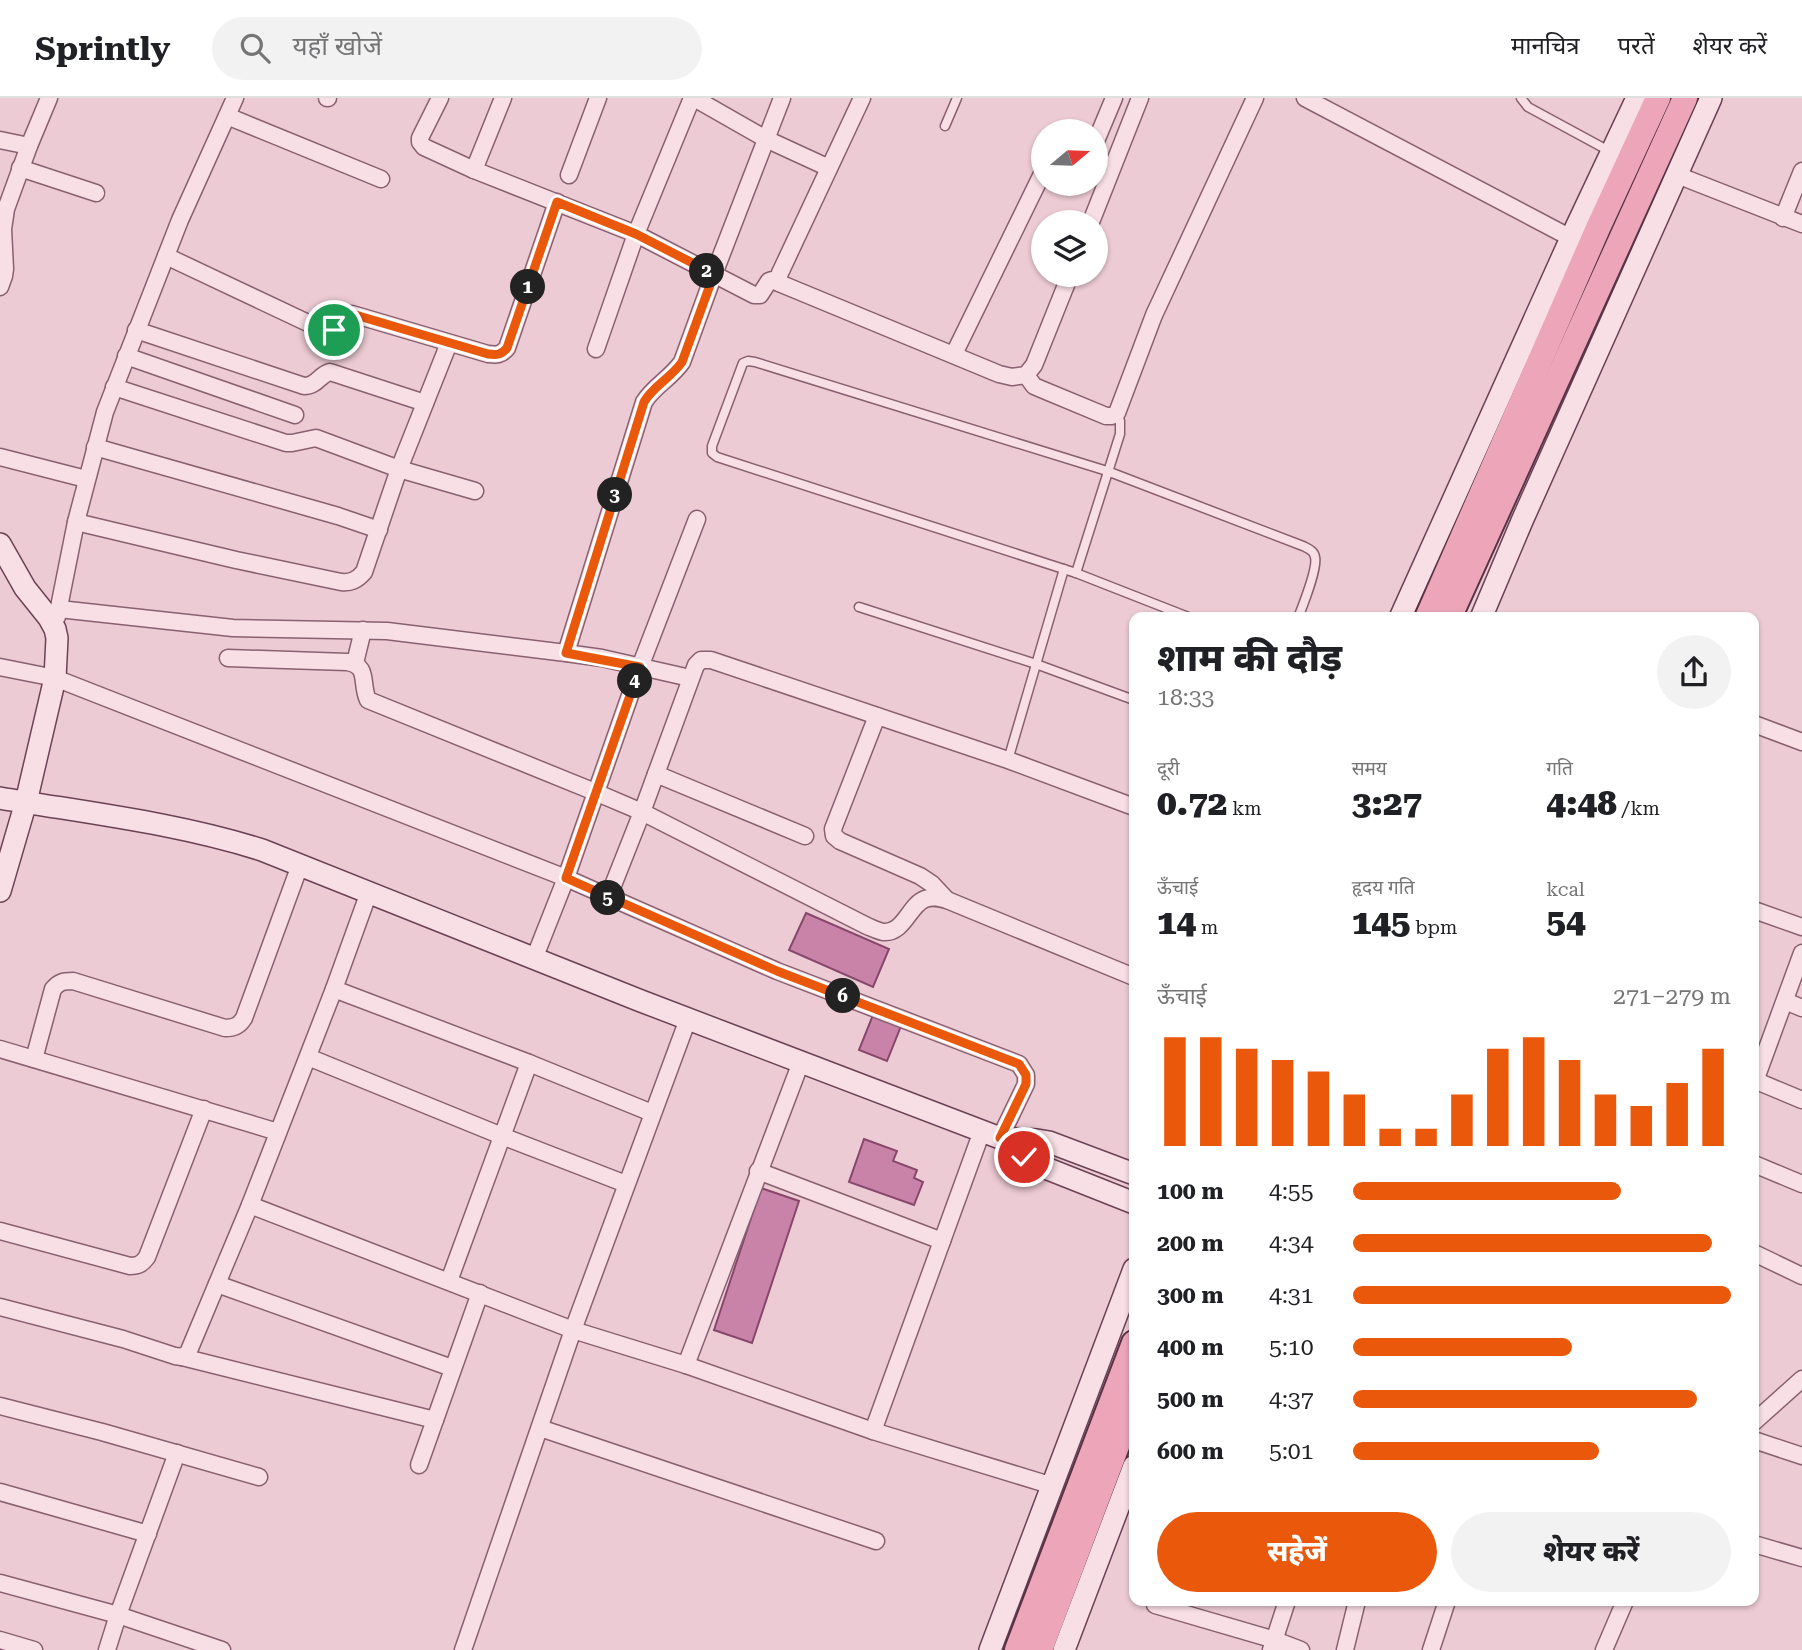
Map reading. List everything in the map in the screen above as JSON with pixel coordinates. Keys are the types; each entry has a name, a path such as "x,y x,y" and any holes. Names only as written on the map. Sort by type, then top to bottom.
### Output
{"main road":[{"path":"1430,612 1598,228 1637,98"},
{"path":"1403,612 1571,238 1658,98"},
{"path":"1452,612 1685,98"},
{"path":"1485,612 1528,508 1711,98"},
{"path":"0,544 25,588 57,619 55,678 26,802 0,891"},
{"path":"0,798 220,836 262,850 534,959 996,1136 1033,1163 1129,1201"},
{"path":"996,1136 1049,1142 1129,1172"},
{"path":"990,1650 1129,1282"},
{"path":"1017,1650 1129,1356"},
{"path":"1040,1650 1129,1414"},
{"path":"1063,1650 1129,1479"}],"street":[{"path":"0,286 5,276 4,217 20,168 49,98"},
{"path":"235,98 180,220 114,387 86,479 57,619 293,631 363,630 566,653 690,678"},
{"path":"439,98 420,138 419,142 424,147 474,170 636,234 757,296 763,293 772,280 999,374 1012,377 1026,375 1034,365 1065,287"},
{"path":"474,170 503,98"},
{"path":"569,175 598,98"},
{"path":"596,349 636,234 693,98 766,139 829,168"},
{"path":"566,653 644,402 648,394 676,371 682,362 782,98"},
{"path":"779,284 780,273 862,98"},
{"path":"1105,119 1114,98"},
{"path":"1096,210 1140,98"},
{"path":"1026,375 1034,386 1041,389 1106,416 1117,413 1154,315 1255,98"},
{"path":"1305,98 1571,238"},
{"path":"227,116 381,179"},
{"path":"0,140 29,146"},
{"path":"20,168 96,193"},
{"path":"1783,218 1802,171"},
{"path":"1677,175 1802,224"},
{"path":"954,354 1031,196"},
{"path":"166,256 327,332 334,330 344,315 352,314 496,355 507,348 557,202"},
{"path":"136,330 304,386 313,385 330,372 425,403"},
{"path":"76,522 236,560 349,583 364,572 399,469 449,343"},
{"path":"126,356 295,415"},
{"path":"114,387 286,443 316,438 399,469 475,491"},
{"path":"95,447 379,530"},
{"path":"0,457 86,479"},
{"path":"534,959 697,519"},
{"path":"355,663 363,630"},
{"path":"228,658 355,663 363,675 364,693 368,700 642,813 883,932 902,924 923,900 934,897 1129,975"},
{"path":"608,898 642,813 695,665 701,660 711,660 1008,760 1129,805"},
{"path":"0,667 55,678 566,878 777,971 1019,1064 1026,1075 1026,1084 942,1241 873,1431"},
{"path":"877,716 833,829 834,836 920,876 947,900"},
{"path":"1759,726 1802,742"},
{"path":"656,774 806,836"},
{"path":"34,1059 54,989 58,983 65,981 73,981 225,1028 240,1024 300,865"},
{"path":"182,1357 191,1348 250,1205 369,892"},
{"path":"1759,912 1802,927"},
{"path":"1759,1068 1802,953"},
{"path":"334,989 652,1113"},
{"path":"1784,1001 1802,1008"},
{"path":"463,1650 573,1330 688,1019"},
{"path":"0,1049 278,1132"},
{"path":"308,1057 626,1184"},
{"path":"686,1365 801,1062"},
{"path":"449,1281 528,1063"},
{"path":"1759,1083 1802,1100"},
{"path":"0,1231 137,1266 143,1262 151,1245 204,1109"},
{"path":"1759,1166 1801,1180"},
{"path":"758,1171 942,1241"},
{"path":"250,1205 573,1330 686,1365 873,1431 1053,1486"},
{"path":"1759,1255 1802,1276"},
{"path":"218,1284 452,1368"},
{"path":"419,1465 480,1293"},
{"path":"0,1307 123,1339 175,1356 435,1420"},
{"path":"1759,1418 1802,1379"},
{"path":"0,1406 260,1478"},
{"path":"540,1428 876,1541"},
{"path":"1759,1442 1802,1456"},
{"path":"107,1650 177,1453"},
{"path":"0,1492 148,1534"},
{"path":"1759,1545 1802,1558"},
{"path":"0,1583 118,1615 222,1650"},
{"path":"1158,1606 1273,1645 1301,1650"},
{"path":"1273,1645 1285,1606"},
{"path":"1345,1650 1356,1606"},
{"path":"1431,1650 1445,1606"},
{"path":"1604,1650 1623,1606"},
{"path":"0,1640 34,1650"}],"lane":[{"path":"945,126 957,98"},
{"path":"1521,98 1528,107 1621,156"},
{"path":"1176,612 1076,573 717,457 712,453 712,446 740,368 748,361 755,362 1107,471 1312,550 1316,567 1300,612"},
{"path":"1076,573 1120,434 1117,413"},
{"path":"1008,760 1064,569"},
{"path":"859,607 1036,664 1129,698"}],"building":[{"path":"806,913 889,949 873,987 789,950"},
{"path":"873,1015 901,1026 887,1061 859,1050"},
{"path":"864,1139 897,1151 893,1161 917,1170 914,1178 923,1182 914,1205 849,1182"},
{"path":"761,1188 799,1201 752,1343 714,1330"}],"route":[{"path":"334,330 344,315 352,314 488,354 503,353 557,202 636,234 714,274 682,362 676,371 648,394 644,402 566,653 640,667 566,878 777,971 1019,1064 1024,1069 1026,1084 1000,1138 1005,1139 1024,1157"}]}
